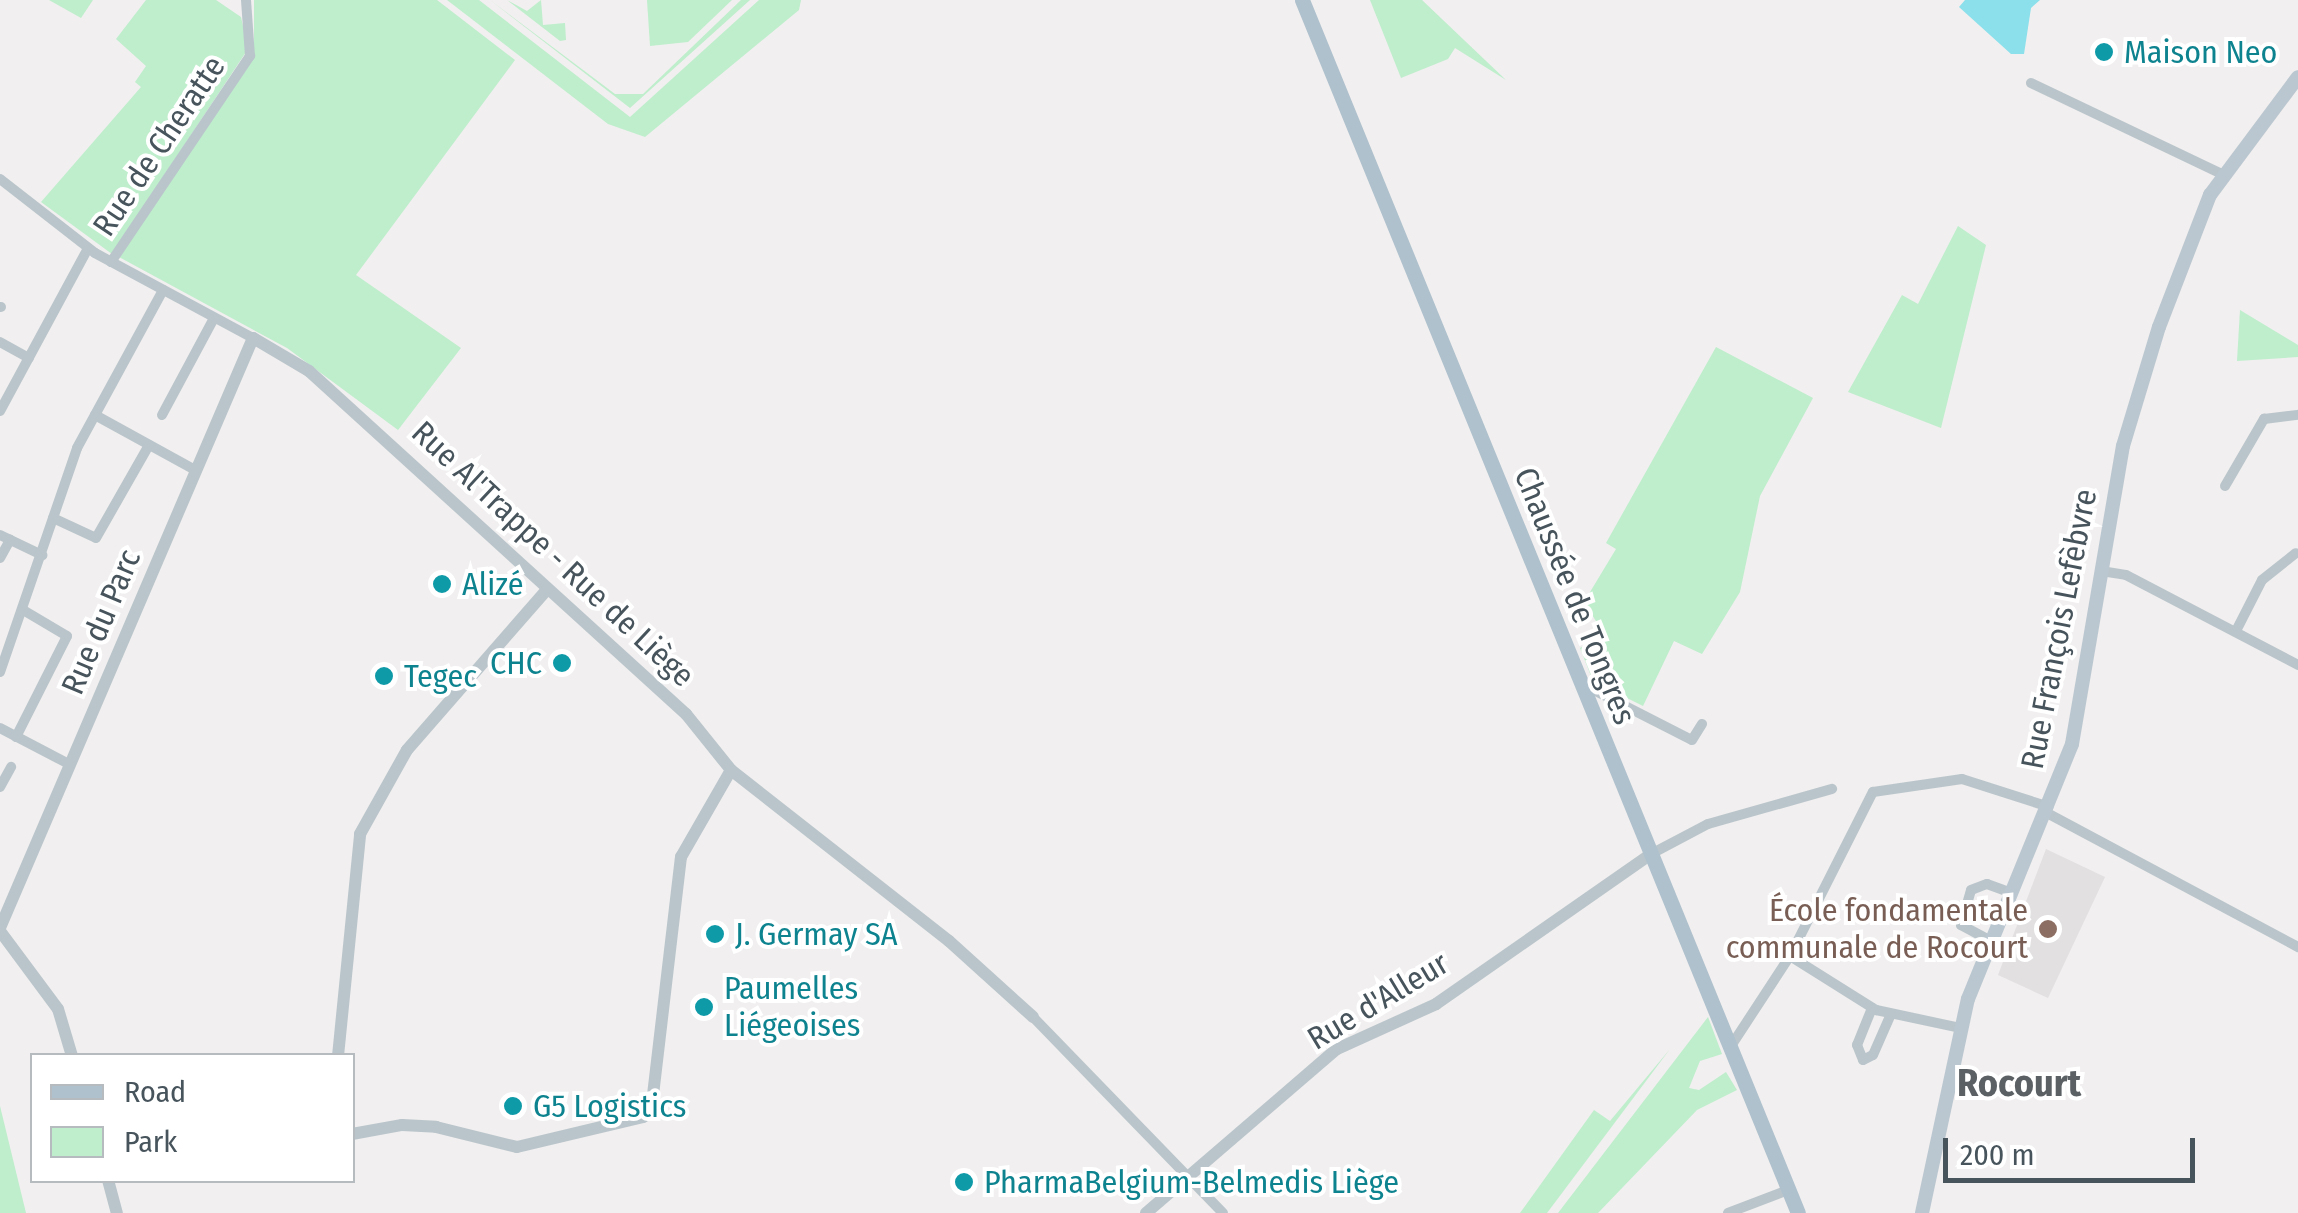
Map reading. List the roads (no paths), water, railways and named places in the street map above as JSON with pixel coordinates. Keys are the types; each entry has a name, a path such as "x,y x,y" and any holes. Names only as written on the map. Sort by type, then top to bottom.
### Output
{"main road":[{"name":"Chaussée de Tongres","path":"1302,0 1798,1213"},
{"name":"Rue François Lefèbvre","path":"1922,1213 1962,1028 1991,941 2072,744 2101,571 2138,394 2192,231 2222,174 2298,77"}],"street":[{"name":"Rue de Cheratte","path":"111,262 250,56 246,0"},
{"path":"2031,83 2222,174"},
{"name":"Rue Al'Trappe - Rue de Liège","path":"0,180 88,248 310,370 546,592 686,714 731,770 950,941 1032,1017"},
{"path":"0,411 88,248"},
{"path":"0,672 53,518 95,415 163,290"},
{"path":"162,415 214,318"},
{"name":"Rue du Parc","path":"71,1053 58,1009 0,930 253,338"},
{"path":"0,342 29,358"},
{"path":"95,415 196,470"},
{"path":"2225,486 2264,419 2298,415"},
{"path":"53,518 96,538 149,445"},
{"path":"0,558 5,538 42,555"},
{"path":"2236,631 2262,580 2296,552"},
{"path":"2101,571 2126,575 2298,665"},
{"path":"338,1053 360,834 407,750 546,592"},
{"path":"16,737 67,636 23,610"},
{"path":"1582,684 1692,740 1702,724"},
{"path":"0,728 69,764"},
{"path":"0,788 11,767"},
{"path":"355,1133 402,1125 436,1127 517,1147 642,1117 652,1095 681,856 731,770"},
{"path":"1731,1046 1790,956 1874,792 1962,779 2048,810 2298,947"},
{"path":"1651,854 1708,824 1832,789"},
{"name":"Rue d'Alleur","path":"1146,1213 1337,1050 1436,1004 1651,854"},
{"path":"1991,941 1961,925 1971,890 1987,884 2012,893"},
{"path":"1790,956 1872,1008 1962,1028"},
{"path":"1872,1008 1856,1045 1863,1060 1872,1055 1891,1014"},
{"path":"1032,1017 1224,1213"},
{"path":"109,1183 117,1213"},
{"path":"1728,1213 1788,1190"}],"water":[{"path":"1965,0 2040,0 2031,8 2024,54 2011,54 1959,7"}],"place":[{"name":"Maison Neo","path":"2104,52"},
{"name":"Alizé","path":"442,584"},
{"name":"CHC","path":"562,663"},
{"name":"Tegec","path":"384,676"},
{"name":"École fondamentale communale de Rocourt","path":"2048,929"},
{"name":"J. Germay SA","path":"715,934"},
{"name":"Paumelles Liégeoises","path":"704,1007"},
{"name":"G5 Logistics","path":"513,1106"},
{"name":"PharmaBelgium-Belmedis Liège","path":"964,1182"}],"district":[{"name":"Rocourt","path":"2019,1084"}]}
